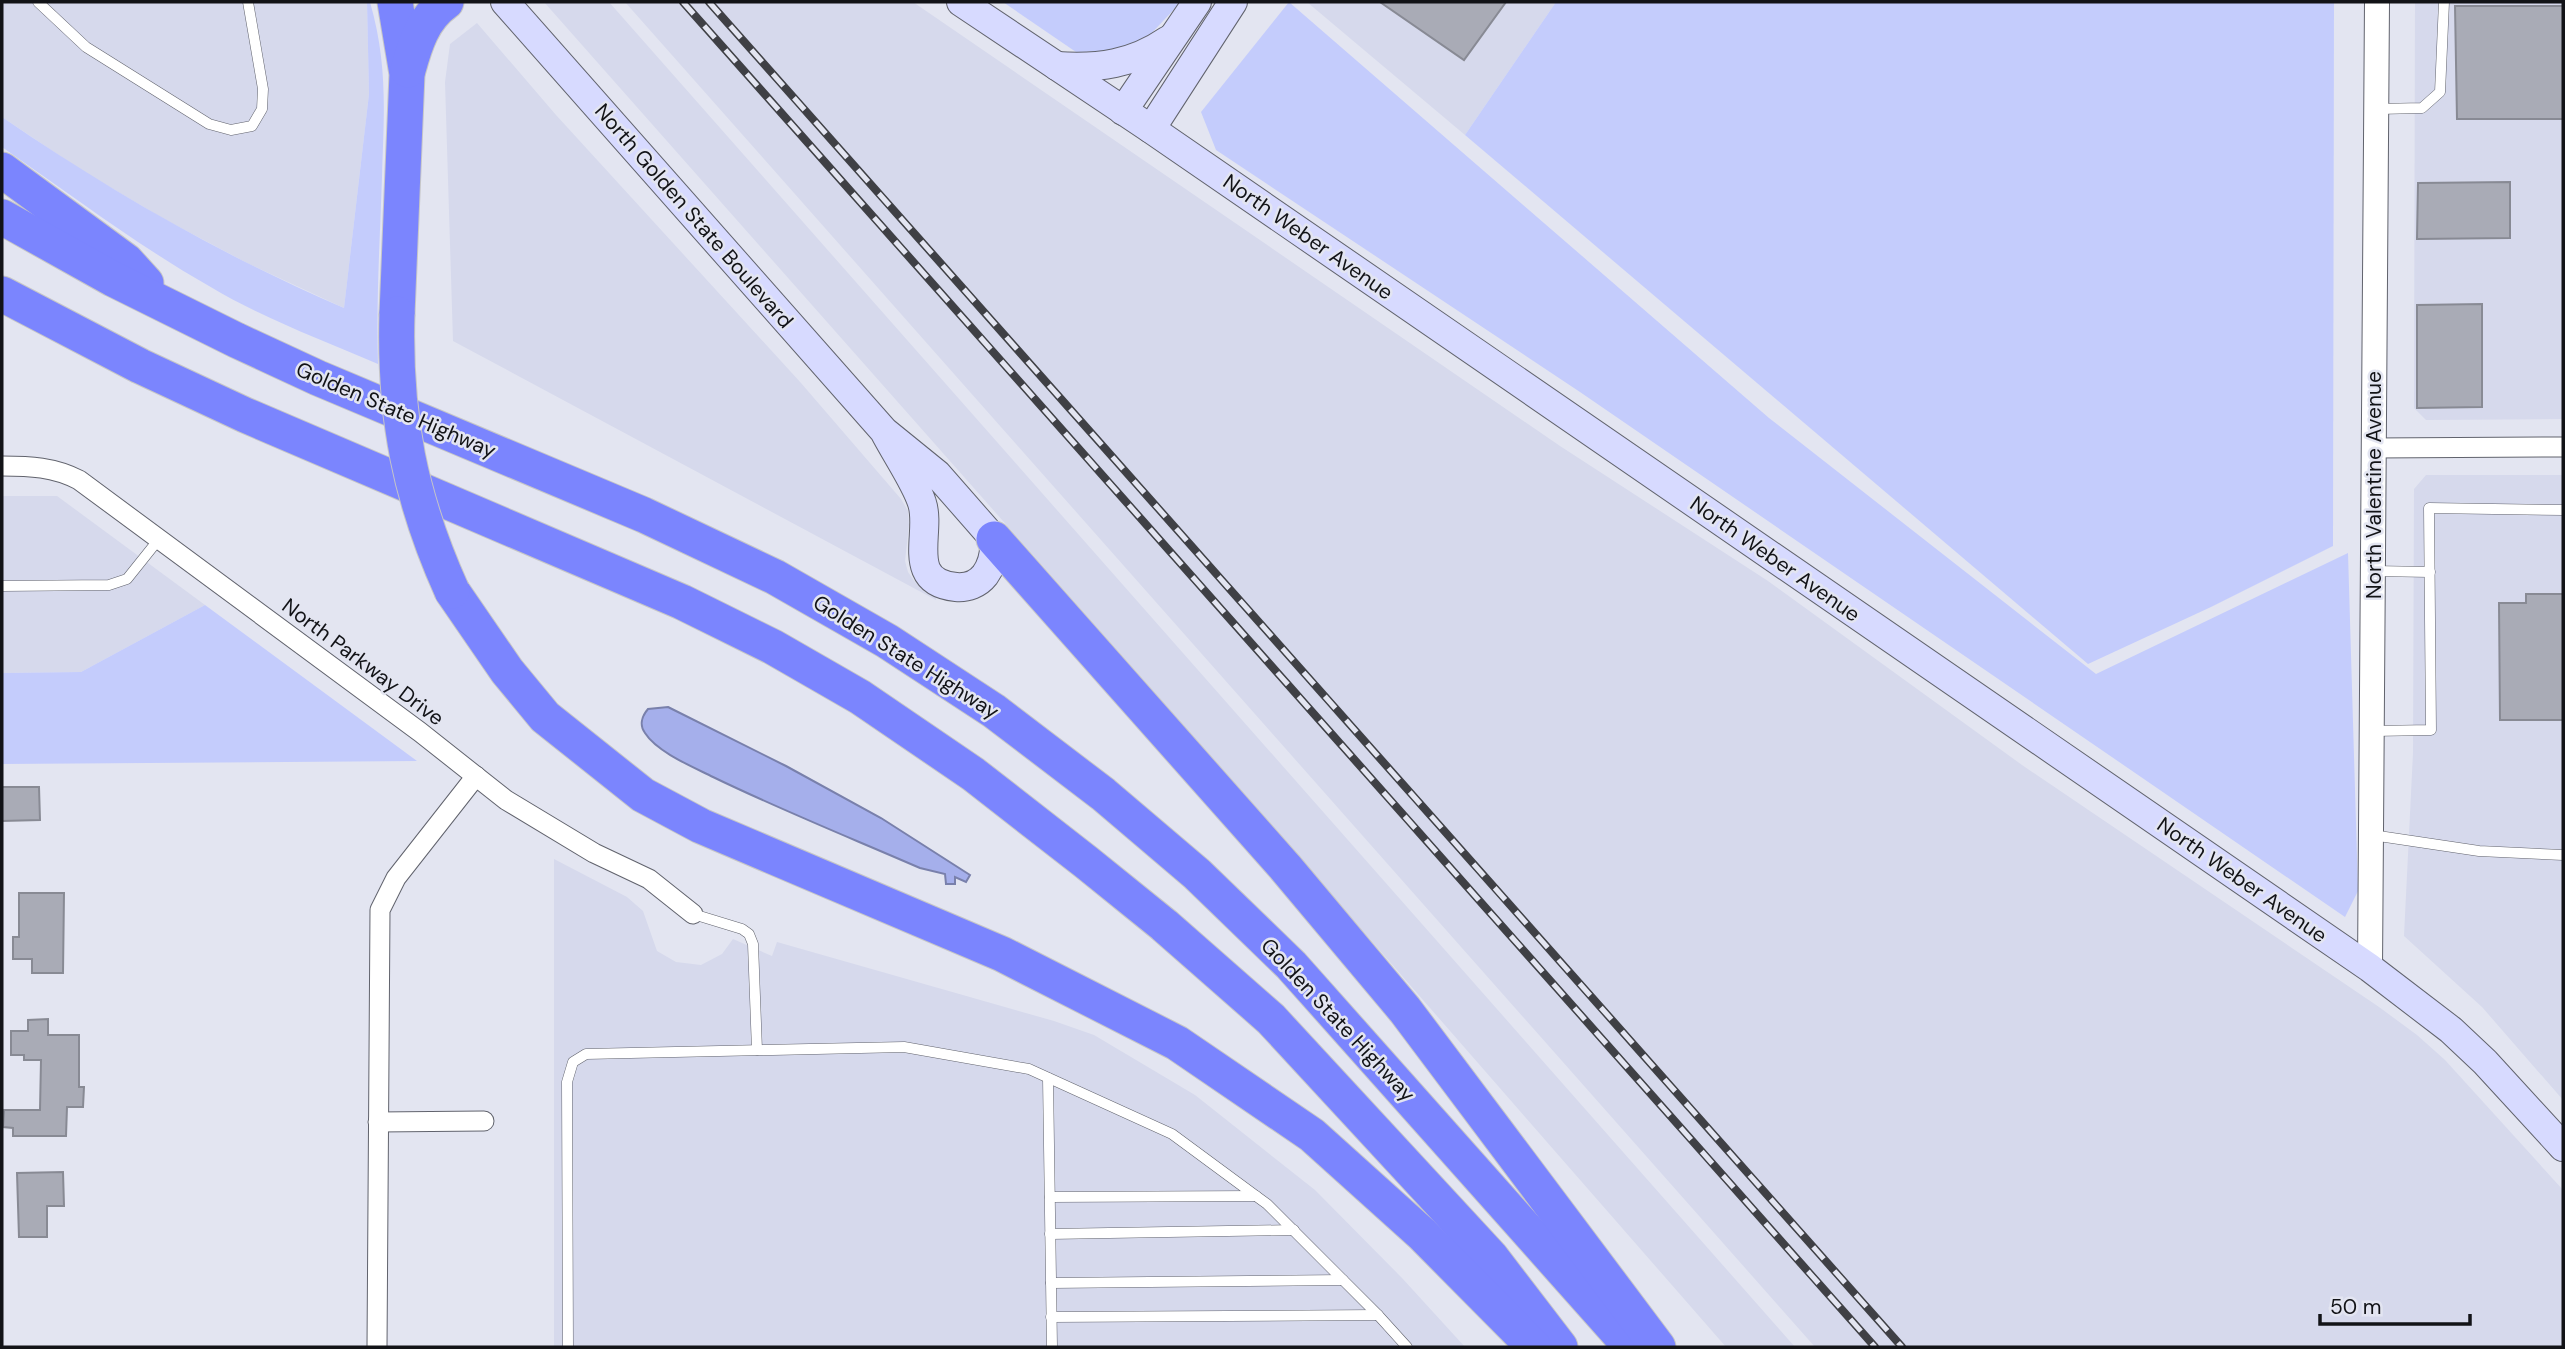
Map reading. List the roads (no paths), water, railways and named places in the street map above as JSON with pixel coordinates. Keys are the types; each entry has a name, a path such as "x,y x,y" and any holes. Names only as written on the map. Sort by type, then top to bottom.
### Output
{"highway":[{"path":"396,2 407,74 397,314 398,387 406,452 421,513 452,592 507,671 545,717 643,795 701,826 1002,954 1177,1043 1312,1135 1422,1234 1534,1347"},
{"path":"407,74 424,26 446,2"},
{"path":"2,170 126,261 164,305"},
{"name":"Golden State Highway","path":"2,217 164,305 318,377 644,515 775,577 887,641 994,711 1104,794 1197,874 1291,965 1631,1347"},
{"path":"2,294 106,349 245,415 682,602 774,647 860,697 973,774 1076,854 1164,925 1271,1018 1491,1257 1560,1347"},
{"path":"994,539 1285,867 1405,1010 1658,1347"}],"main road":[{"name":"North Golden State Boulevard","path":"505,2 884,431 937,474 994,539 992,562 977,582 969,586 953,587 944,585 930,575 922,559 925,525 923,504 884,431"},
{"name":"North Weber Avenue","path":"961,2 1151,129 2370,968 2459,1038 2503,1081 2563,1147"},
{"path":"1123,111 1197,2"},
{"path":"1151,129 1233,2"},
{"path":"1054,66 1087,68 1115,64 1146,53 1176,35"}],"street":[{"name":"North Valentine Avenue","path":"2370,968 2377,2"},
{"path":"2374,448 2563,447"},
{"name":"North Parkway Drive","path":"2,466 45,468 63,472 79,480 421,732 506,800 594,853 649,879 693,915"},
{"path":"377,1347 380,910 396,878 476,776"},
{"path":"378,1122 484,1121"}],"lane":[{"path":"38,2 86,47 209,124 231,130 253,126 262,109 263,89 248,2"},
{"path":"2377,109 2422,108 2440,92 2444,2"},
{"path":"2373,731 2431,730 2429,508 2563,510"},
{"path":"2,586 109,585 127,579 159,539"},
{"path":"2374,571 2430,572"},
{"path":"2372,835 2479,851 2563,855"},
{"path":"693,915 742,929 749,934 753,944 757,1050"},
{"path":"568,1347 566,1082 573,1062 586,1054 904,1047 1030,1069 1172,1134 1256,1196 1294,1230 1407,1347"},
{"path":"1048,1078 1052,1347"},
{"path":"1050,1197 1256,1196"},
{"path":"1050,1234 1294,1230"},
{"path":"1051,1283 1343,1280"},
{"path":"1051,1317 1378,1315"}],"railway":[{"path":"683,2 1875,1347"},
{"path":"709,2 1902,1347"}]}
